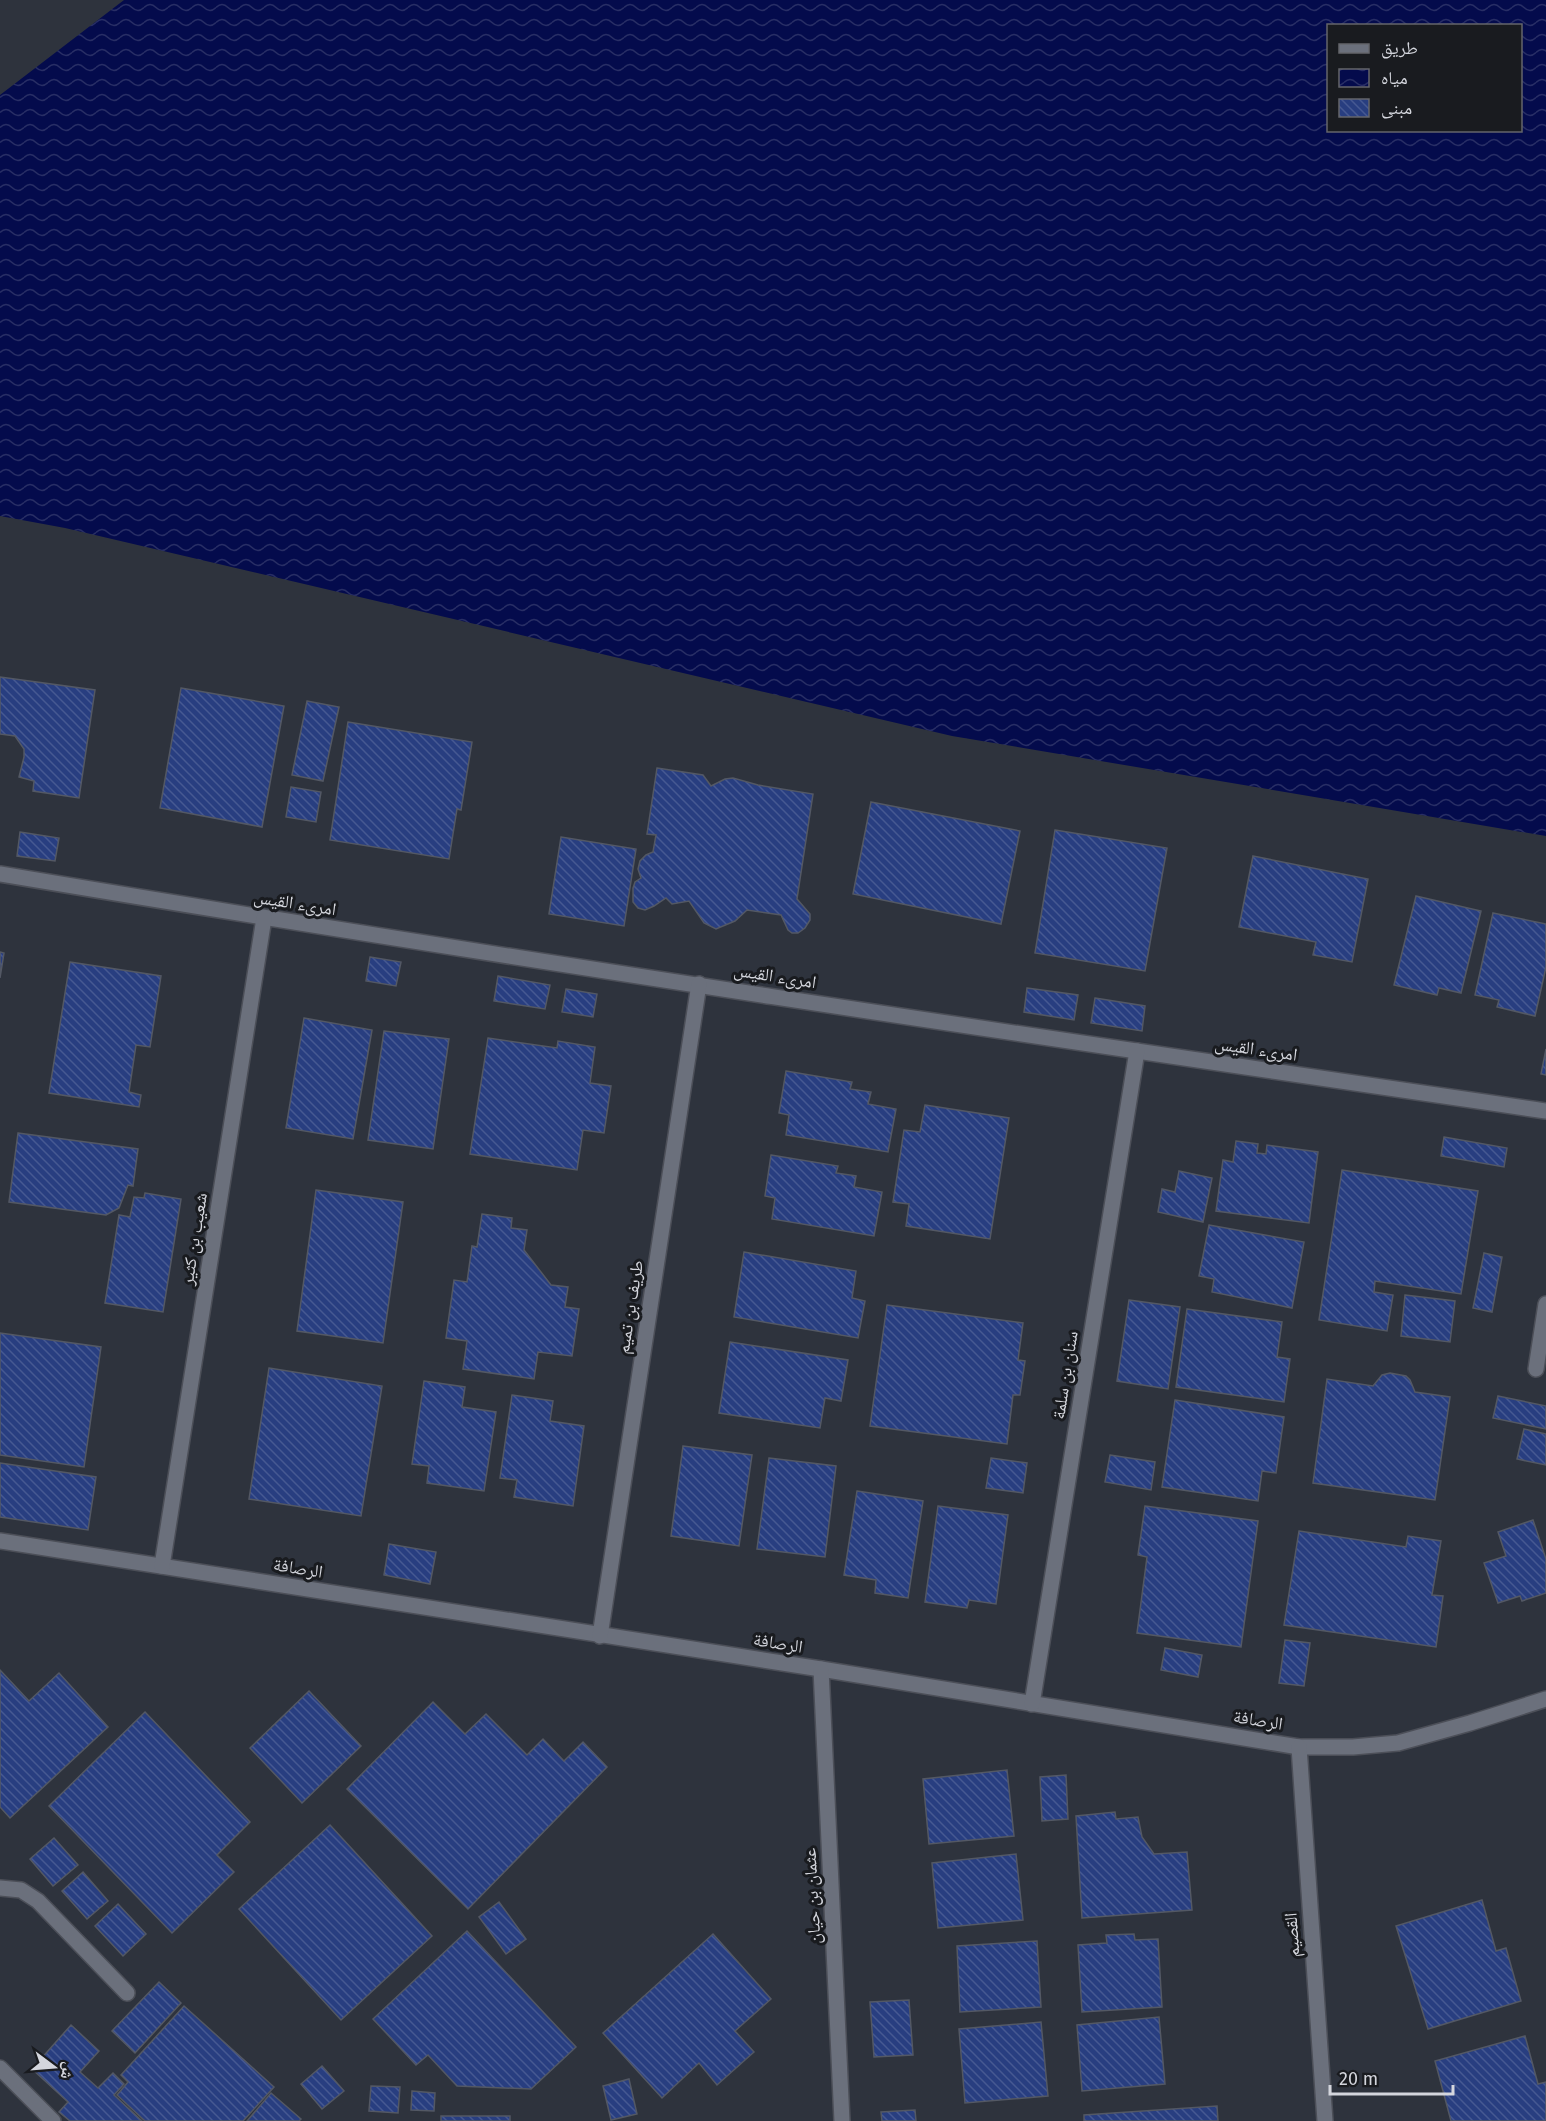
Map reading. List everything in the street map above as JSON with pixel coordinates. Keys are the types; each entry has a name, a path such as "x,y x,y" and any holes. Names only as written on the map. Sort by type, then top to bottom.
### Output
{"street":[{"name":"امرىء القيس","path":"0,874 264,918 1546,1111"},
{"name":"شعيب بن كثير","path":"162,1566 264,918"},
{"name":"طريف بن تميم","path":"600,1636 699,984"},
{"name":"سنان بن سلمة","path":"1032,1704 1137,1051"},
{"path":"1536,1369 1546,1304"},
{"name":"الرصافة","path":"0,1541 821,1669 1299,1747 1398,1743 1470,1724 1546,1699"},
{"name":"عثمان بن حيان","path":"821,1669 842,2121"},
{"name":"القصيم","path":"1299,1747 1325,2121"},
{"path":"0,1888 21,1890 38,1901 127,1993"},
{"path":"0,2068 53,2121"}],"water":[{"path":"124,0 1546,0 1546,836 952,736 65,528 0,516 0,95"}],"building":[{"path":"0,677 95,690 79,798 33,791 34,781 19,777 24,749 15,736 0,734"},
{"path":"181,688 284,706 262,827 160,808"},
{"path":"307,701 339,707 323,781 292,775"},
{"path":"348,722 472,742 461,810 457,809 449,859 330,840"},
{"path":"657,768 703,775 711,786 733,778 758,785 813,794 797,899 810,914 810,920 805,928 798,933 792,933 788,930 781,915 747,910 735,921 716,929 704,923 689,901 672,904 666,898 645,910 638,908 633,902 633,888 635,882 641,878 638,869 640,861 653,852 656,835 647,834"},
{"path":"291,787 321,792 316,822 286,817"},
{"path":"871,802 1020,831 1001,924 853,894"},
{"path":"1055,830 1167,848 1145,971 1035,953"},
{"path":"20,832 59,838 55,861 17,856"},
{"path":"561,837 636,849 624,926 549,914"},
{"path":"1253,856 1368,879 1352,962 1313,955 1316,942 1239,927"},
{"path":"1416,896 1481,911 1461,993 1439,988 1437,995 1394,985"},
{"path":"1493,913 1546,924 1546,967 1535,1016 1497,1007 1499,1000 1475,995"},
{"path":"0,952 4,953 0,978"},
{"path":"370,957 401,962 396,986 366,981"},
{"path":"70,962 161,976 150,1047 136,1045 129,1092 141,1095 139,1107 49,1093"},
{"path":"498,976 550,985 545,1009 494,1001"},
{"path":"1027,988 1078,995 1074,1020 1024,1012"},
{"path":"566,989 597,994 593,1017 562,1012"},
{"path":"1095,998 1145,1006 1142,1031 1091,1023"},
{"path":"304,1018 372,1030 353,1139 286,1128"},
{"path":"384,1031 449,1039 433,1149 368,1140"},
{"path":"488,1038 557,1048 558,1041 595,1047 590,1083 611,1086 604,1133 583,1130 577,1170 470,1154"},
{"path":"1546,1049 1546,1075 1541,1074"},
{"path":"786,1071 852,1082 850,1089 871,1092 868,1104 896,1109 888,1152 786,1135 789,1115 779,1113"},
{"path":"925,1105 1009,1118 990,1239 906,1226 909,1204 893,1202 904,1130 920,1132"},
{"path":"18,1133 138,1149 133,1186 128,1185 119,1208 106,1215 9,1202"},
{"path":"1444,1137 1507,1148 1504,1167 1441,1156"},
{"path":"1236,1141 1258,1144 1257,1153 1266,1154 1267,1145 1318,1152 1309,1223 1216,1211 1223,1160 1233,1162"},
{"path":"771,1155 838,1166 836,1173 856,1176 854,1187 882,1192 874,1236 772,1219 775,1198 765,1196"},
{"path":"1342,1170 1478,1191 1461,1294 1375,1281 1374,1292 1393,1295 1387,1331 1319,1320"},
{"path":"1179,1171 1212,1178 1203,1222 1158,1212 1162,1189 1175,1192"},
{"path":"316,1190 403,1202 383,1343 297,1331"},
{"path":"145,1193 181,1199 163,1312 105,1303 119,1215 130,1217 134,1197 144,1198"},
{"path":"482,1214 512,1218 511,1228 527,1230 524,1250 551,1285 568,1287 565,1307 579,1309 572,1356 538,1352 534,1379 463,1369 467,1341 446,1338 454,1280 467,1282 472,1246 477,1247"},
{"path":"1209,1225 1304,1242 1292,1308 1212,1292 1214,1279 1199,1276"},
{"path":"744,1252 856,1271 852,1298 865,1301 858,1338 734,1317"},
{"path":"1484,1253 1502,1257 1492,1312 1473,1308"},
{"path":"1405,1295 1455,1301 1450,1342 1401,1336"},
{"path":"1129,1300 1180,1307 1168,1389 1117,1381"},
{"path":"887,1305 1023,1323 1018,1360 1025,1361 1020,1395 1013,1395 1007,1444 870,1426"},
{"path":"1187,1309 1282,1322 1277,1357 1290,1359 1284,1402 1176,1387"},
{"path":"0,1333 101,1347 84,1467 0,1455"},
{"path":"730,1342 848,1360 841,1401 825,1398 820,1428 719,1413"},
{"path":"269,1368 382,1386 361,1516 249,1499"},
{"path":"1390,1373 1406,1376 1415,1392 1450,1397 1435,1500 1313,1483 1327,1379 1373,1386 1382,1375"},
{"path":"424,1381 465,1387 462,1407 496,1412 484,1491 427,1483 429,1466 412,1464"},
{"path":"512,1395 553,1401 550,1421 584,1426 573,1506 514,1497 517,1480 500,1478"},
{"path":"1498,1396 1546,1406 1546,1429 1493,1418"},
{"path":"1175,1400 1284,1417 1276,1473 1262,1471 1258,1501 1162,1487"},
{"path":"1524,1429 1546,1434 1546,1465 1517,1459"},
{"path":"683,1446 752,1455 739,1546 671,1536"},
{"path":"1110,1455 1155,1462 1151,1490 1105,1482"},
{"path":"769,1458 836,1466 825,1557 757,1549"},
{"path":"991,1458 1027,1463 1023,1493 986,1488"},
{"path":"0,1463 96,1477 88,1530 0,1517"},
{"path":"857,1491 923,1501 908,1598 875,1593 876,1580 844,1575"},
{"path":"938,1506 1008,1515 996,1604 969,1600 967,1608 925,1602"},
{"path":"1145,1506 1258,1521 1241,1647 1137,1633 1147,1557 1138,1555"},
{"path":"1533,1520 1546,1559 1546,1593 1522,1601 1520,1596 1498,1603 1484,1563 1506,1556 1498,1532"},
{"path":"1299,1531 1406,1547 1408,1536 1441,1541 1432,1595 1443,1596 1436,1647 1284,1625"},
{"path":"389,1544 436,1552 430,1584 384,1575"},
{"path":"1285,1640 1310,1643 1304,1686 1279,1683"},
{"path":"1165,1648 1202,1655 1198,1677 1161,1670"},
{"path":"0,1670 29,1701 59,1673 108,1727 10,1818 0,1807"},
{"path":"309,1691 361,1746 302,1803 250,1748"},
{"path":"433,1702 465,1734 486,1714 527,1755 543,1739 564,1761 583,1742 607,1767 468,1909 347,1789"},
{"path":"145,1712 250,1822 217,1855 234,1872 172,1933 49,1806"},
{"path":"1007,1770 1014,1836 929,1844 923,1779"},
{"path":"1066,1775 1068,1819 1042,1821 1040,1777"},
{"path":"1115,1812 1116,1819 1138,1817 1142,1837 1154,1854 1187,1852 1192,1910 1082,1918 1076,1816"},
{"path":"330,1825 432,1936 341,2020 239,1909"},
{"path":"54,1838 78,1865 53,1886 30,1859"},
{"path":"1016,1854 1023,1920 938,1928 932,1863"},
{"path":"83,1872 108,1901 87,1919 62,1891"},
{"path":"1482,1900 1496,1951 1506,1948 1521,2001 1428,2029 1396,1926"},
{"path":"499,1902 526,1939 506,1954 479,1917"},
{"path":"118,1904 146,1934 123,1956 95,1926"},
{"path":"467,1931 576,2047 531,2089 457,2086 428,2055 416,2065 373,2019"},
{"path":"713,1934 771,1999 735,2031 754,2052 717,2085 699,2063 662,2098 603,2033"},
{"path":"1134,1934 1135,1940 1158,1939 1162,2007 1082,2012 1078,1945 1107,1943 1106,1935"},
{"path":"1037,1941 1041,2007 960,2012 957,1946"},
{"path":"159,1982 181,2003 135,2053 112,2031"},
{"path":"909,2000 913,2055 874,2057 870,2002"},
{"path":"184,2006 274,2087 243,2121 145,2121 117,2095 128,2082 121,2075"},
{"path":"1159,2017 1165,2084 1082,2091 1077,2025"},
{"path":"1041,2022 1048,2096 965,2103 959,2029"},
{"path":"71,2025 99,2051 80,2072 98,2088 113,2073 124,2084 114,2095 142,2121 70,2121 59,2112 68,2102 32,2069"},
{"path":"1525,2036 1538,2084 1546,2082 1546,2121 1451,2121 1435,2061"},
{"path":"322,2066 344,2091 322,2109 301,2084"},
{"path":"629,2079 637,2114 611,2120 603,2086"},
{"path":"371,2086 400,2087 398,2113 369,2111"},
{"path":"412,2091 435,2093 434,2111 411,2110"},
{"path":"271,2093 301,2119 299,2121 247,2121"},
{"path":"1217,2106 1218,2121 1084,2121 1084,2115"},
{"path":"915,2110 916,2121 882,2121 881,2112"},
{"path":"441,2116 510,2116 510,2121 441,2121"}]}
